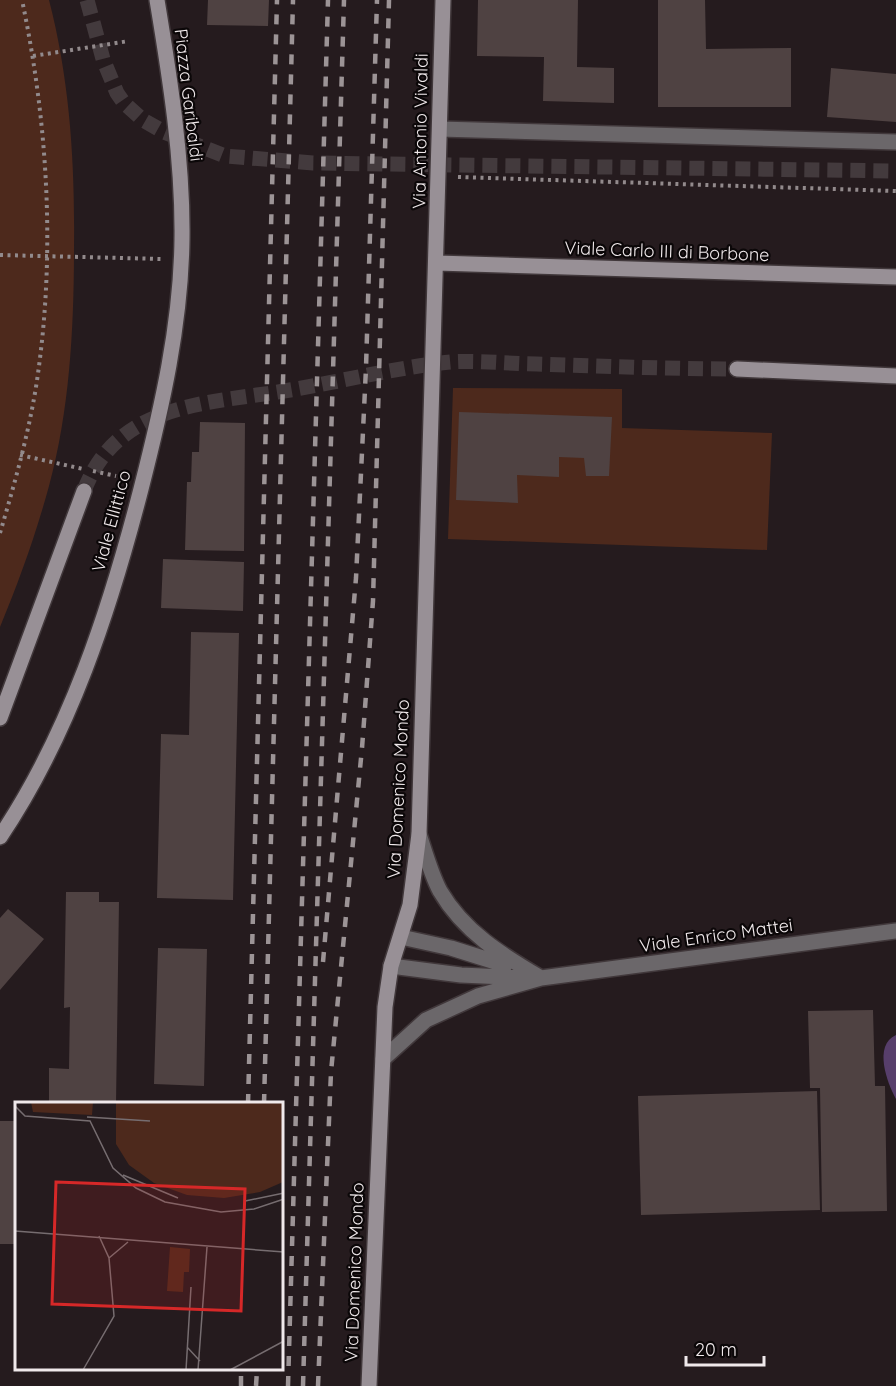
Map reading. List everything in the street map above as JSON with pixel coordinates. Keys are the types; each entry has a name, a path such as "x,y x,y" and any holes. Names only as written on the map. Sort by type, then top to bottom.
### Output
{"street":[{"name":"Piazza Garibaldi","path":"157,0 180,194"},
{"name":"Via Antonio Vivaldi","path":"437,263 443,0"},
{"path":"440,129 896,142"},
{"name":"Viale Ellittico","path":"0,837 25,797 60,724 95,640 115,584 165,388 175,330 181,259 180,194"},
{"name":"Viale Carlo III di Borbone","path":"437,263 896,277"},
{"name":"Via Domenico Mondo","path":"369,1386 385,1007 391,966 410,904 419,834 437,263"},
{"path":"737,369 896,376"},
{"path":"0,718 84,491"},
{"path":"419,834 440,890 460,919 492,949 541,978"},
{"name":"Viale Enrico Mattei","path":"383,1059 426,1020 478,996 541,978 896,931"},
{"name":"Viale Enrico Mattei","path":"401,937 485,958 541,978"},
{"name":"Viale Enrico Mattei","path":"391,966 461,975 541,978"}],"path":[{"path":"0,533 39,367 47,256 43,133 33,56 22,0"},
{"path":"33,56 129,41"},
{"path":"439,177 896,192"},
{"path":"0,255 181,259"},
{"path":"20,455 116,476"}],"shaded area":[{"path":"0,0 49,0 62,61 70,123 74,277 72,337 66,397 56,457 39,522 0,627"},
{"path":"453,388 622,389 622,428 772,433 767,550 448,539"},
{"path":"896,1035 896,1099 886,1074 884,1055 889,1040"}],"building":[{"path":"208,0 269,0 268,26 207,25"},
{"path":"478,0 578,0 577,67 614,68 614,103 543,101 544,57 477,56"},
{"path":"658,0 705,0 706,49 791,48 791,107 658,107"},
{"path":"831,68 896,74 896,122 827,117"},
{"path":"459,412 612,417 609,476 586,476 584,458 559,457 559,477 517,475 518,503 456,500"},
{"path":"200,422 245,423 244,551 185,550 187,482 191,482 192,452 199,452"},
{"path":"163,559 244,562 243,611 161,608"},
{"path":"191,632 239,633 233,900 157,898 161,734 189,735"},
{"path":"66,892 99,892 99,902 119,902 116,1102 49,1102 49,1068 69,1069 70,1007 64,1008"},
{"path":"8,909 44,939 0,990 0,918"},
{"path":"158,948 207,949 204,1086 154,1084"},
{"path":"873,1010 875,1086 885,1086 887,1211 822,1212 820,1088 810,1088 808,1011"},
{"path":"817,1091 820,1210 641,1215 638,1096"},
{"path":"0,1121 15,1121 15,1244 0,1244"}],"tunnel":[{"path":"87,0 103,59 117,93 124,103 143,120 164,132 225,156 313,163 896,171"},
{"path":"84,491 99,461 119,439 143,423 199,404 451,362 737,369"}],"railway":[{"path":"248,1102 277,0"},
{"path":"264,1102 293,0"},
{"path":"288,1386 328,0"},
{"path":"303,1386 344,0"},
{"path":"323,962 356,578 366,368 377,0"},
{"path":"318,1386 331,1072 362,748 373,601 389,0"},
{"path":"241,1371 241,1386"},
{"path":"256,1386 257,1371"}]}
